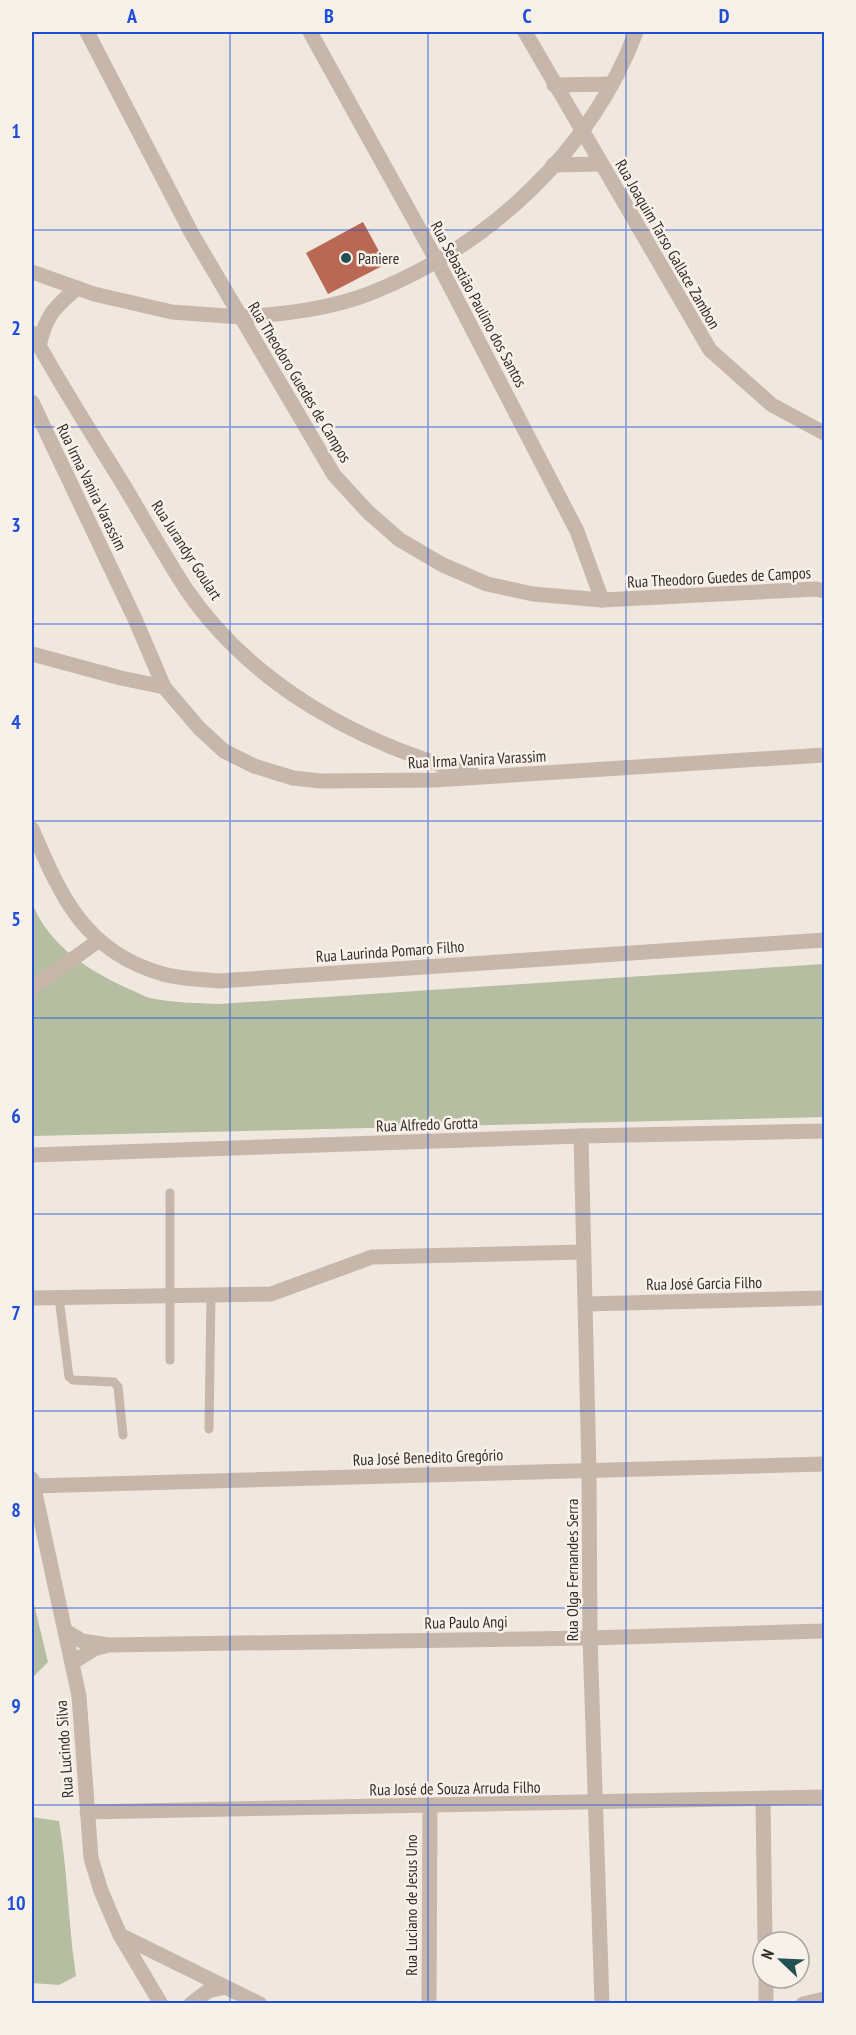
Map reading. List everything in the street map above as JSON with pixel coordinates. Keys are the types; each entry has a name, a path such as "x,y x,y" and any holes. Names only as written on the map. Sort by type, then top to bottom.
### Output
{"street":[{"name":"Rua Theodoro Guedes de Campos","path":"87,32 192,234 334,475 368,512 400,540 442,565 487,584 533,594 602,600 822,590"},
{"name":"Rua Sebastião Paulino dos Santos","path":"310,32 437,261 577,531 602,600"},
{"name":"Rua Joaquim Tarso Gallace Zambon","path":"525,32 582,134 710,350 771,405 825,433"},
{"path":"32,272 77,288 172,312 241,317 292,313 370,294 467,244 524,195 582,134 612,84 636,32"},
{"path":"554,85 612,84"},
{"path":"553,165 601,164"},
{"name":"Rua Jurandyr Goulart","path":"77,288 51,311 35,340 187,590 224,636 272,678 320,714 398,751 488,777"},
{"name":"Rua Irma Vanira Varassim","path":"32,402 130,609 164,687 199,728 225,751 254,766 293,778 320,781 488,777 825,754"},
{"path":"32,654 164,687"},
{"name":"Rua Laurinda Pomaro Filho","path":"32,829 60,893 98,941 129,960 164,975 218,981 825,940"},
{"path":"32,988 98,941"},
{"name":"Rua Alfredo Grotta","path":"32,1155 581,1136 825,1131"},
{"name":"Rua Olga Fernandes Serra","path":"581,1136 589,1471 590,1638 602,2004"},
{"path":"32,1298 271,1294 372,1257 583,1252"},
{"name":"Rua José Garcia Filho","path":"585,1304 825,1298"},
{"name":"Rua José Benedito Gregório","path":"32,1483 825,1464"},
{"name":"Rua Lucindo Silva","path":"32,1483 74,1662 79,1696 91,1858 101,1892 120,1935 161,2004"},
{"name":"Rua Paulo Angi","path":"67,1632 82,1641 108,1645 590,1638 825,1631"},
{"name":"Rua Paulo Angi","path":"74,1662 94,1649 108,1645"},
{"name":"Rua José de Souza Arruda Filho","path":"87,1812 595,1804 825,1797"},
{"path":"763,1799 765,1930"},
{"name":"Rua Luciano de Jesus Uno","path":"429,2004 430,1806"},
{"path":"120,1935 260,2004"},
{"path":"190,2004 208,1991 225,1987"},
{"path":"803,2004 825,1999"}],"lane":[{"path":"170,1192 170,1360"},
{"path":"209,1429 211,1295"},
{"path":"59,1298 69,1377 74,1380 114,1382 118,1386 123,1435"}],"green space":[{"path":"32,903 49,932 85,965 145,996 179,1002 219,1004 824,964 824,1117 32,1136"},
{"path":"32,1596 48,1662 32,1678"},
{"path":"32,1817 59,1821 76,1976 59,1985 32,1983"}],"building":[{"name":"Paniere","path":"363,222 386,264 328,294 306,253"}],"place":[{"name":"Paniere","path":"346,258"}]}
